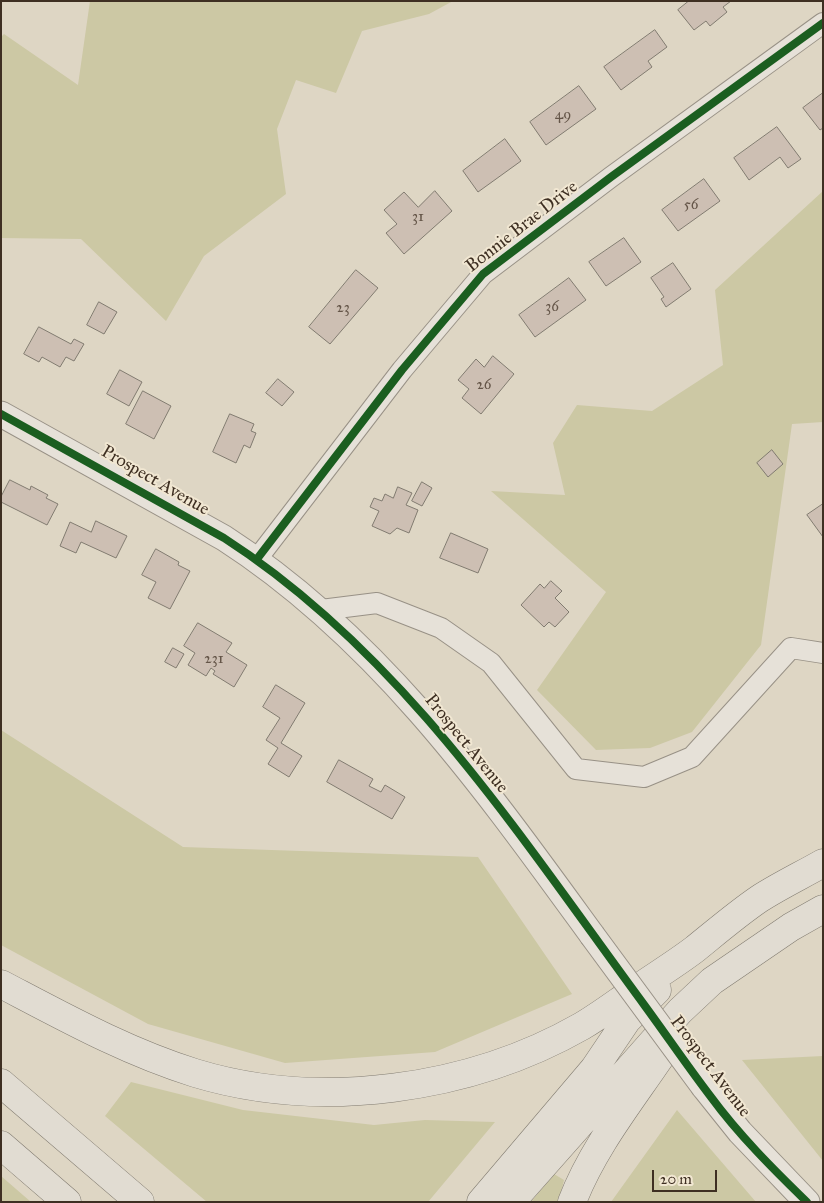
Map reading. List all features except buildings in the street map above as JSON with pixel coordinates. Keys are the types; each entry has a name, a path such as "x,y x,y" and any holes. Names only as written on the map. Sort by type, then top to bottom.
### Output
{"highway":[{"path":"1,984 148,1057 197,1074 240,1083 284,1089 328,1091 375,1090 422,1084 467,1074 507,1061 584,1025 691,952 760,899 823,864"},
{"path":"511,1202 680,1011 712,981 791,927 823,909"},
{"path":"481,1202 594,1069 627,1020 691,952"},
{"path":"572,1202 590,1162 605,1137 712,981"},
{"path":"1,1083 140,1202"},
{"path":"1,1145 67,1202"}],"street":[{"name":"Bonnie Brae Drive","path":"257,559 402,370 483,274 611,177 823,23"},
{"name":"Prospect Avenue","path":"1,414 224,538 257,559 321,610 364,650 428,720 489,795 704,1087 740,1132 807,1202"},
{"path":"321,610 377,603 441,628 491,663 576,770 644,777 692,757 790,648 823,653"}],"shaded area":[{"path":"90,1 453,1 429,14 362,31 336,93 296,80 277,129 286,194 204,256 166,321 81,239 1,238 1,37 4,34 78,85"},
{"path":"823,191 823,422 792,424 761,645 692,732 650,748 596,750 537,690 606,592 491,491 565,495 553,443 577,405 652,411 723,365 715,290"},
{"path":"1,730 183,847 478,857 572,994 435,1052 285,1063 148,1024 1,945"},
{"path":"823,1056 823,1161 742,1060"},
{"path":"131,1082 243,1110 374,1125 425,1120 495,1122 428,1202 207,1202 105,1116"},
{"path":"677,1110 756,1202 611,1202"},
{"path":"554,1174 564,1180 559,1202 531,1202"},
{"path":"1,1176 31,1202 1,1202"}],"cycle path":[{"path":"257,559 402,370 483,274 611,177 823,23"},
{"path":"1,414 224,538 289,585 348,636 404,693 456,752 552,878 722,1111 757,1151 807,1202"}]}
